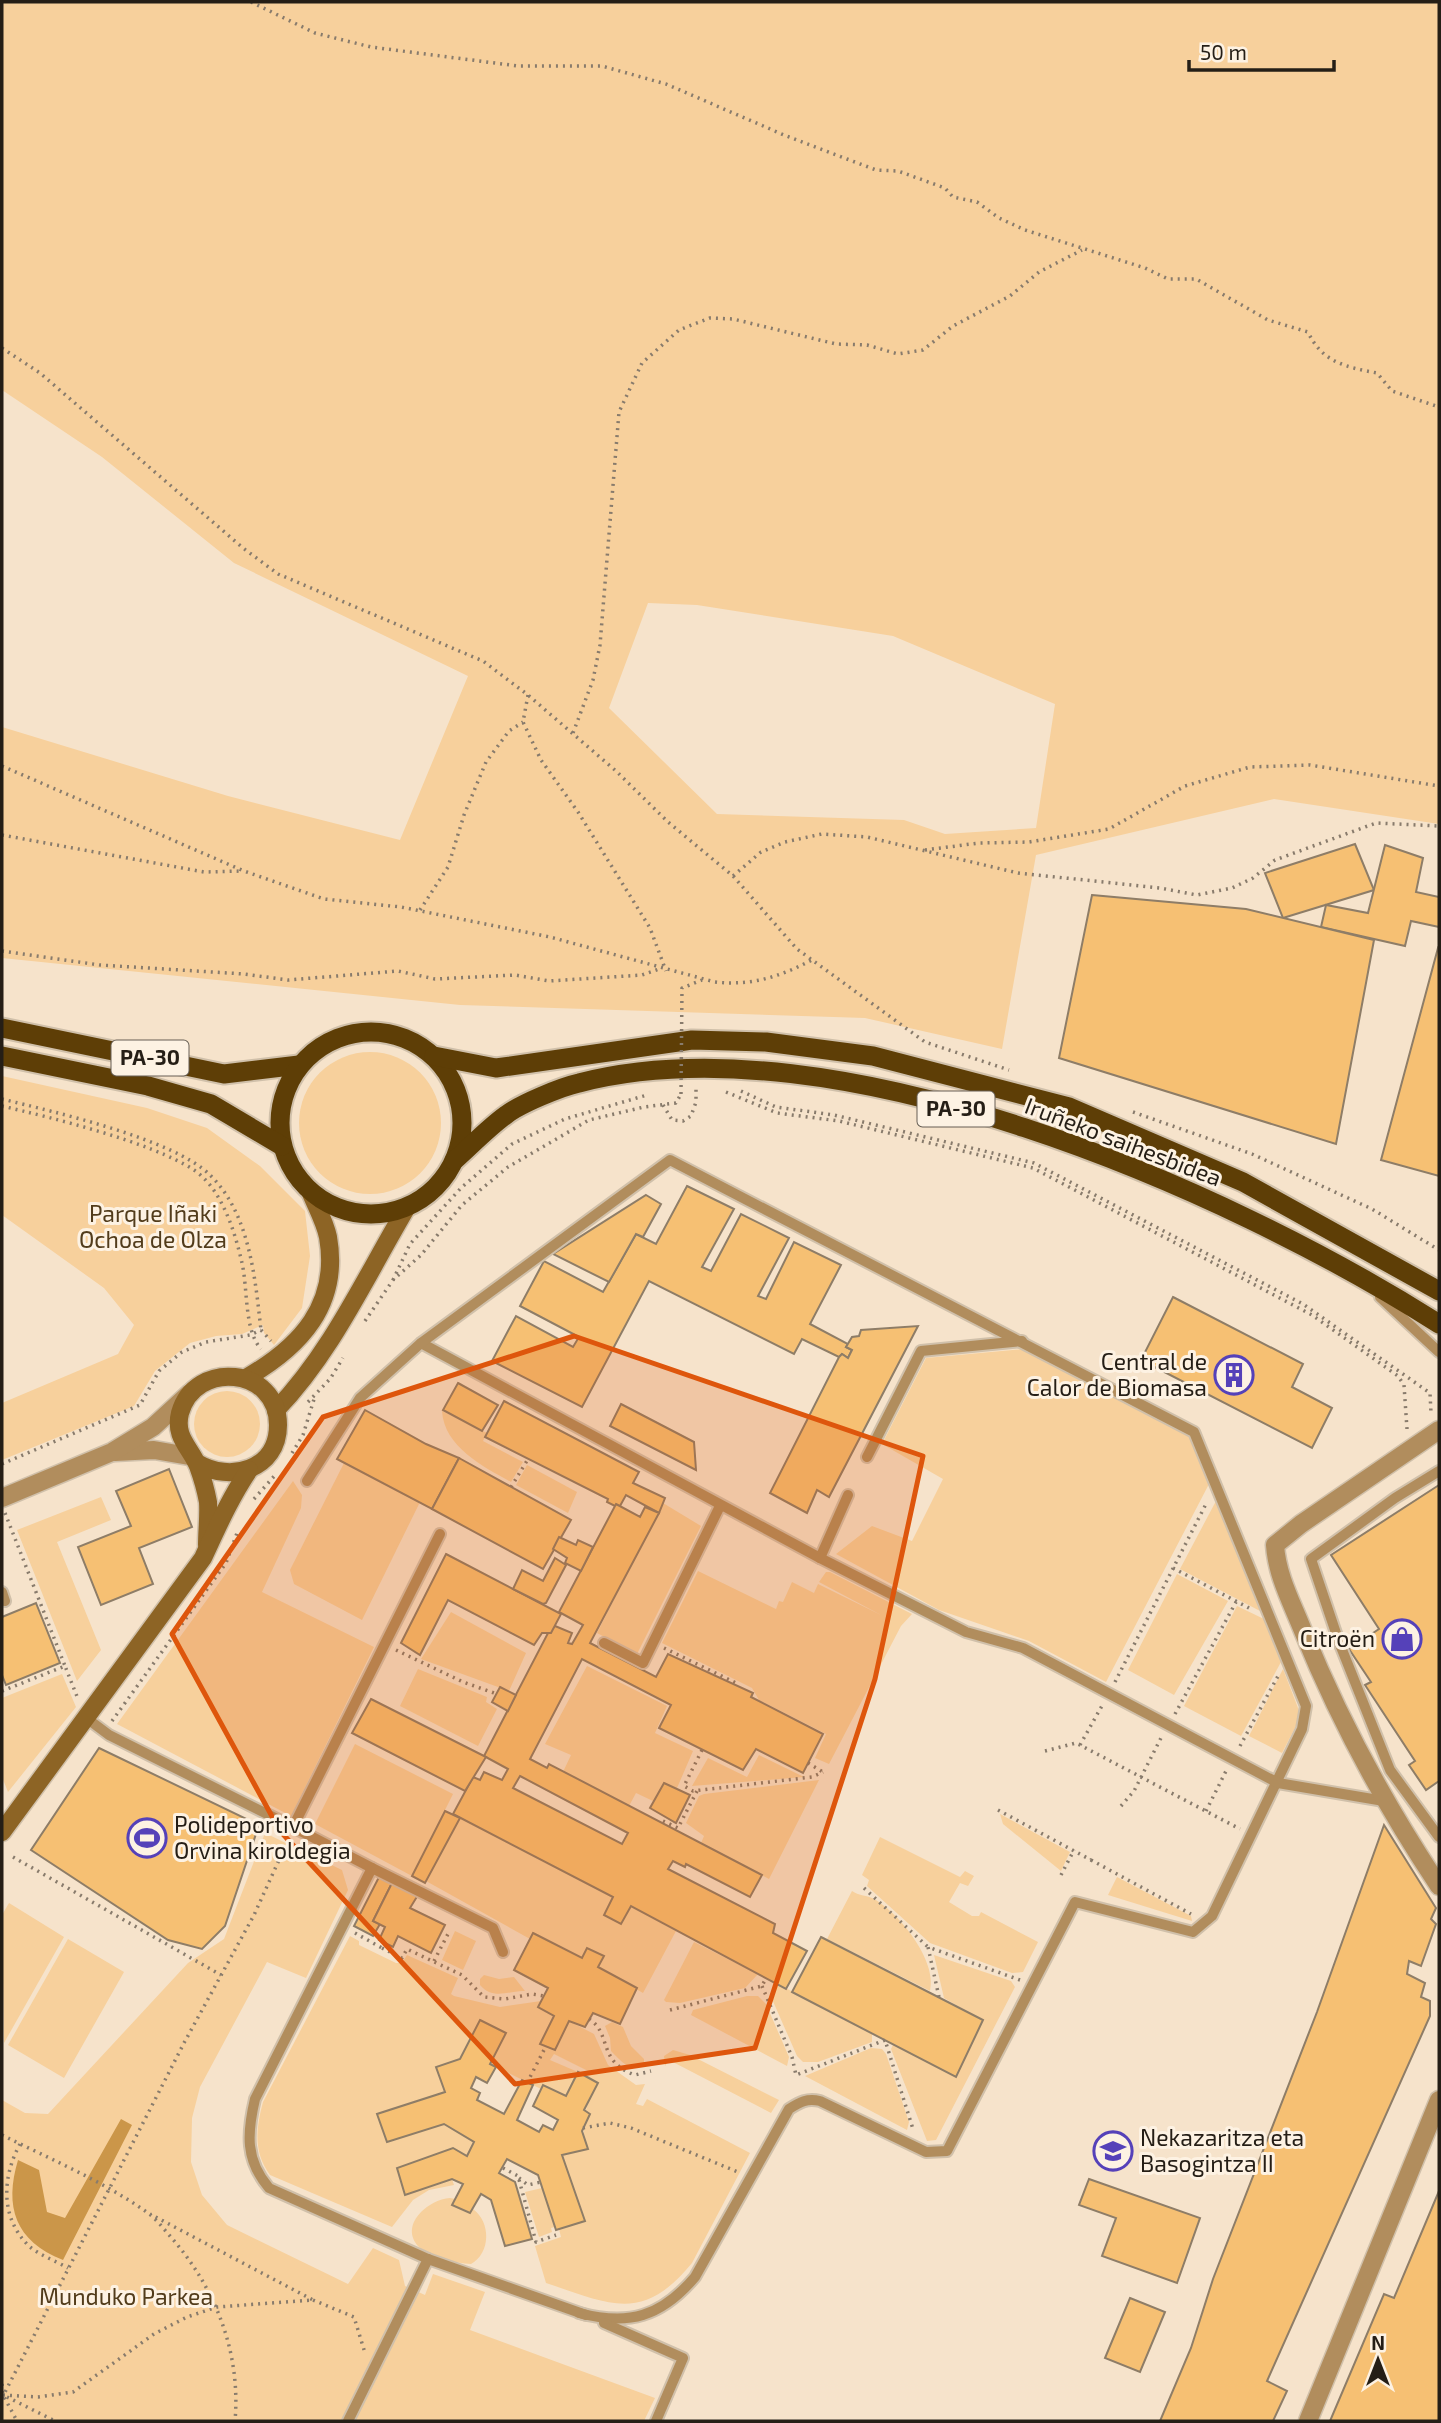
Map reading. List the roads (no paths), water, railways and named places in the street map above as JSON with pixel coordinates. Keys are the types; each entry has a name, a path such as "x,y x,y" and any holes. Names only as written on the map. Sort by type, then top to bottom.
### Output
{"highway":[{"name":"PA-30","path":"2,1028 224,1074 299,1065"},
{"name":"PA-30","path":"380,1031 409,1039 434,1056 451,1079 461,1105 462,1134 454,1161 442,1180 426,1196 407,1207 382,1213 356,1213 331,1205 310,1191 292,1171 282,1146 279,1117 283,1098 299,1065 322,1045 350,1033 380,1031"},
{"name":"Iruñeko saihesbidea","path":"434,1056 496,1068 692,1040 766,1042 873,1056 1069,1107 1243,1182 1439,1291"},
{"name":"PA-30","path":"2,1056 148,1086 211,1104 282,1146"},
{"name":"Iruñeko saihesbidea","path":"454,1161 508,1113 578,1083 657,1070 728,1069 802,1075 898,1092 1066,1142 1245,1215 1439,1324"}],"main road":[{"path":"246,1378 273,1363 299,1339 326,1293 330,1262 327,1236 310,1191"},
{"path":"276,1410 296,1390 338,1328 407,1207"},
{"path":"193,1460 222,1474 249,1470 261,1463 277,1438 276,1410 270,1396 246,1378 217,1376 192,1391 179,1415 179,1430 208,1503 207,1550"},
{"path":"2,1832 207,1550 225,1509 249,1470"}],"street":[{"path":"2,1498 112,1452 153,1427 192,1391"},
{"path":"1435,1424 1409,1453 1301,1524 1276,1545 1282,1579 1334,1706 1384,1801 1439,1886"},
{"path":"112,1452 154,1450 193,1460"},
{"path":"1308,2421 1439,2100"}],"lane":[{"path":"307,1481 360,1398 421,1343 670,1160 1194,1432 1306,1706 1305,1718 1278,1783 1212,1916 1193,1932 1075,1902 947,2151 926,2152 820,2101 808,2099 789,2109 706,2258 686,2288 656,2309 634,2320 607,2320 579,2313"},
{"path":"1363,1280 1439,1352"},
{"path":"867,1457 921,1351 1022,1341"},
{"path":"421,1343 820,1558 966,1632 1023,1648 1278,1783 1384,1801"},
{"path":"1439,1471 1395,1498 1311,1559 1339,1642 1390,1770 1439,1837"},
{"path":"820,1558 848,1495"},
{"path":"604,1643 643,1663 720,1506"},
{"path":"293,1827 440,1534"},
{"path":"85,1717 109,1735 493,1928 503,1952"},
{"path":"1428,1821 1439,1814"},
{"path":"372,1868 255,2099 248,2141 257,2174 269,2188 428,2259 579,2313 683,2358 656,2421"},
{"path":"348,2421 428,2259"}],"place":[{"name":"Central de Calor de Biomasa","path":"1234,1375"},
{"name":"Citroën","path":"1402,1639"},
{"name":"Polideportivo Orvina kiroldegia","path":"147,1838"},
{"name":"Nekazaritza eta Basogintza II","path":"1113,2151"}],"park label":[{"name":"Parque Iñaki Ochoa de Olza","path":"153,1227"},
{"name":"Munduko Parkea","path":"126,2297"}]}
